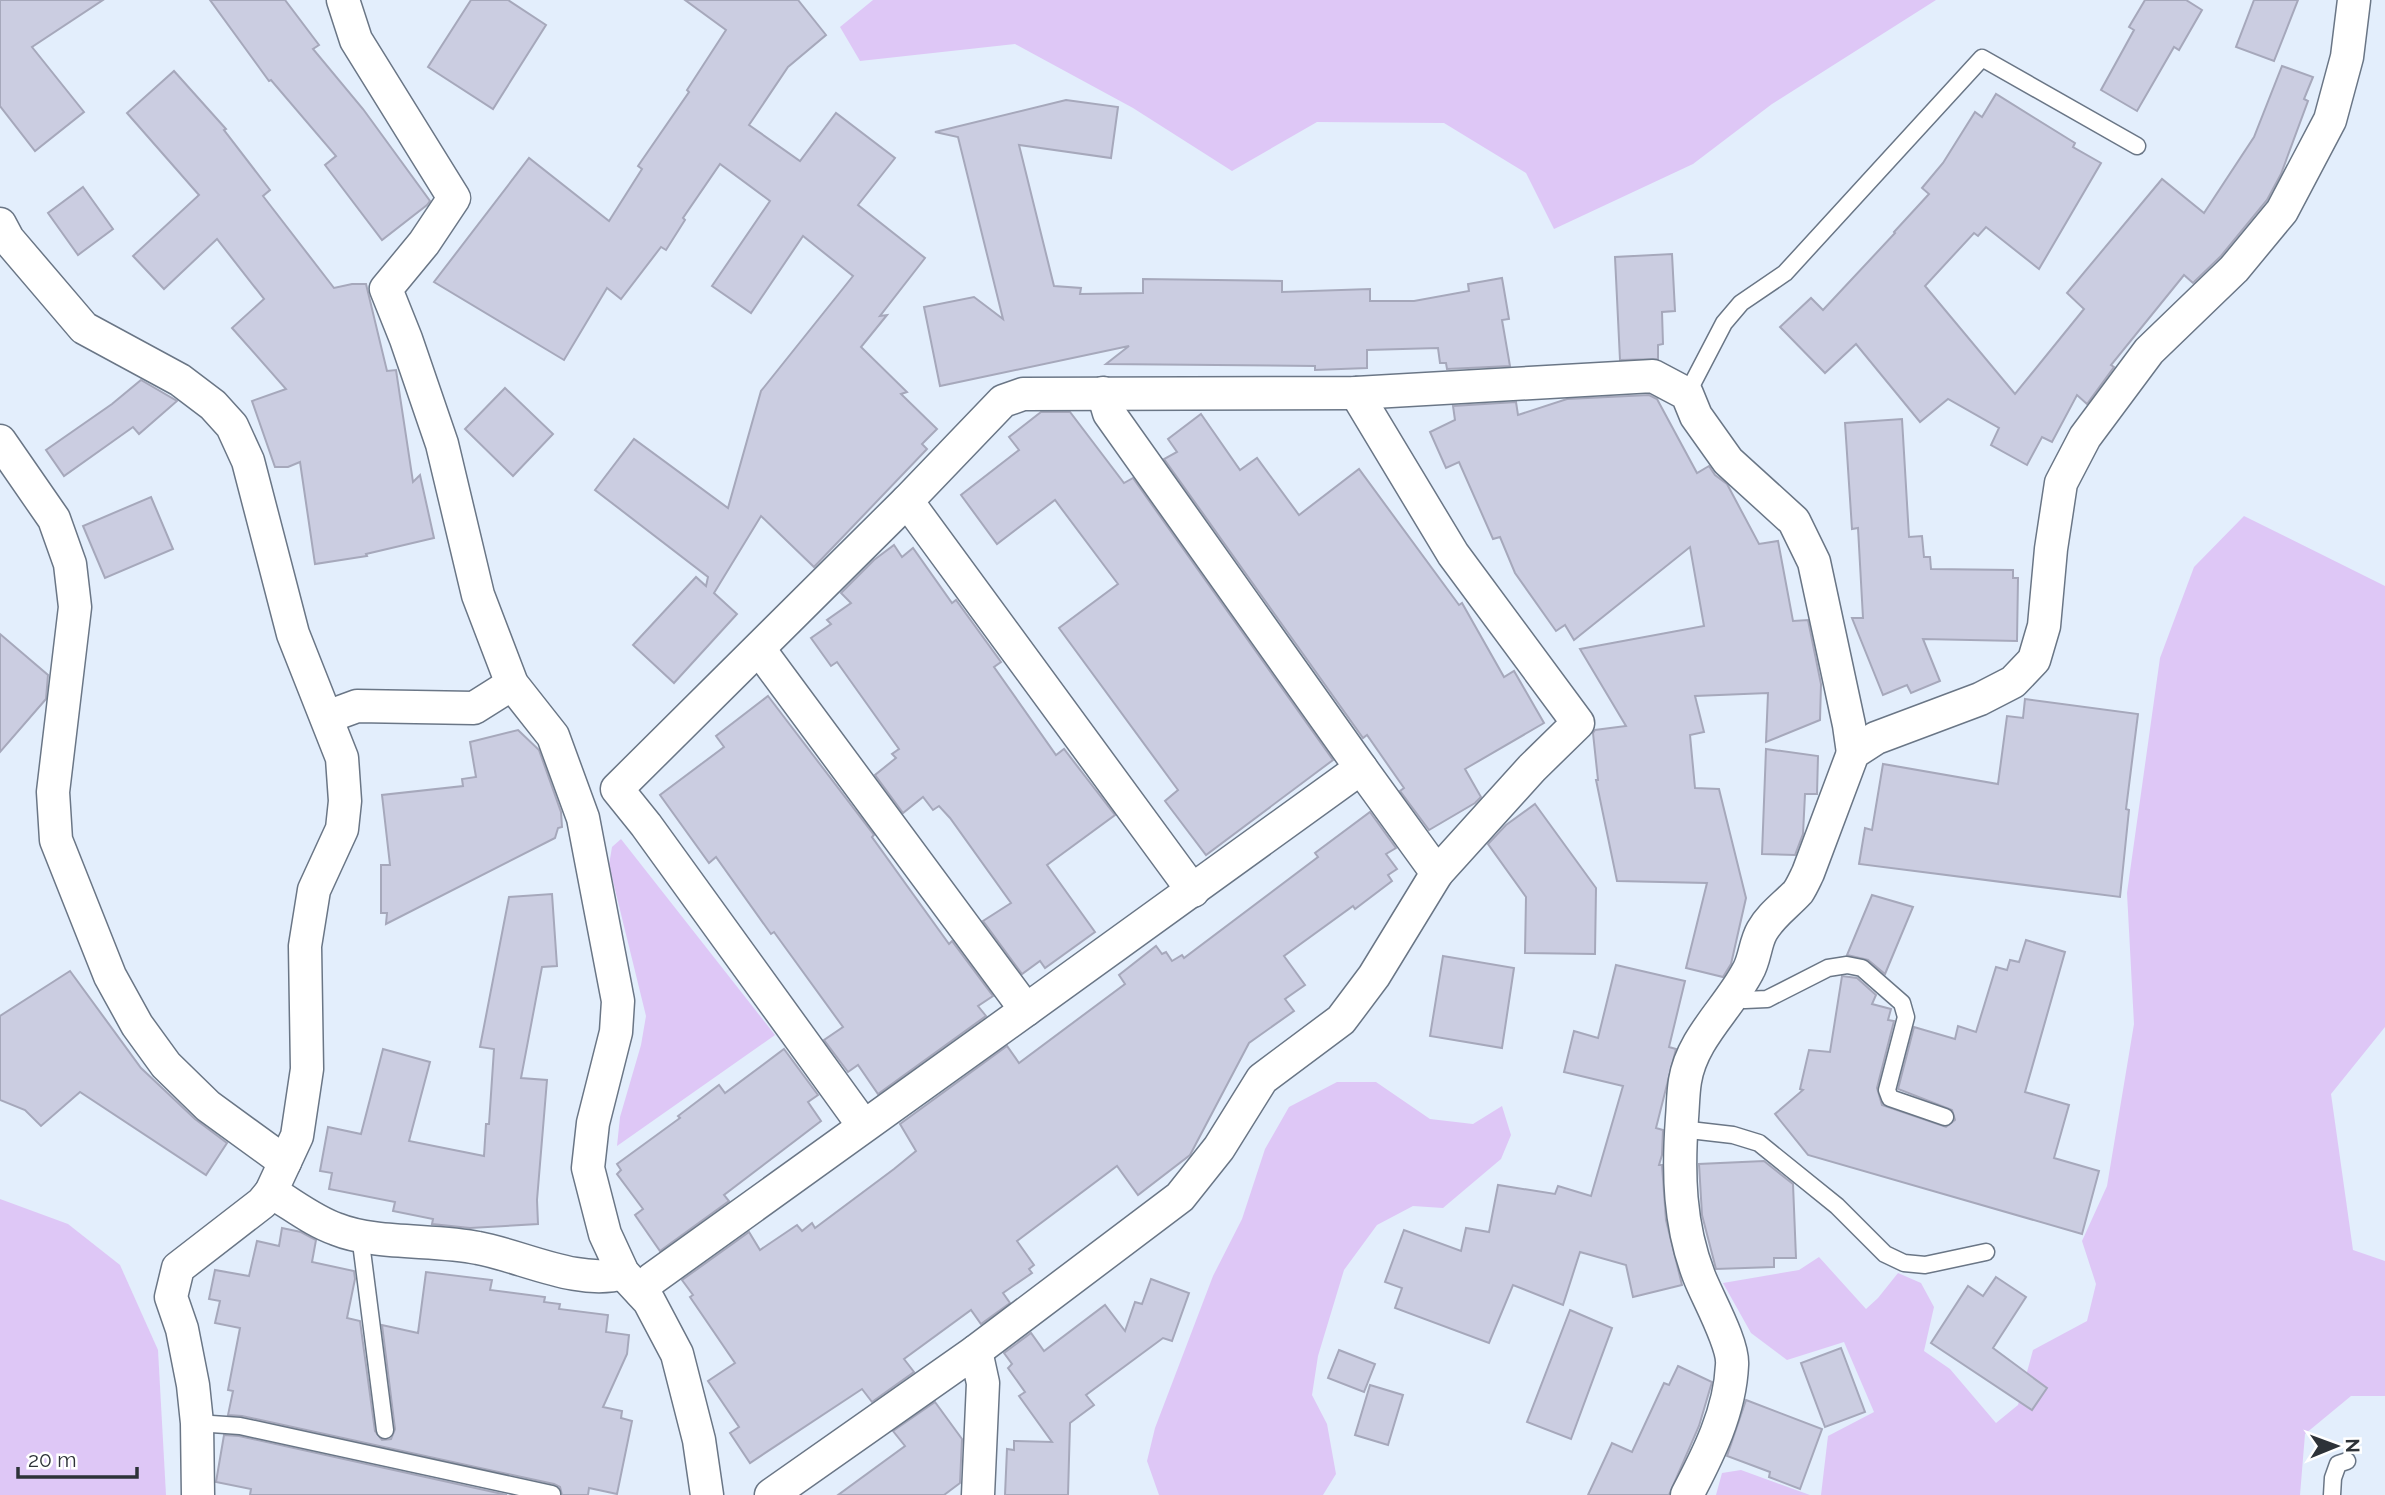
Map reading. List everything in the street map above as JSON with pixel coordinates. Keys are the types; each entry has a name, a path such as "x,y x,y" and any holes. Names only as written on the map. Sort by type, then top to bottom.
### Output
{"street":[{"path":"343,0 356,40 454,198 424,243 386,289 407,339 442,444 478,595 512,684 553,736 583,818 618,1001 616,1032 593,1123 587,1168 605,1234 632,1282 649,1301 677,1354 699,1440 706,1495"},
{"path":"1853,752 1876,738 1980,699 2013,682 2034,660 2044,626 2050,549 2061,483 2085,437 2149,351 2234,269 2282,211 2330,120 2347,57 2354,0"},
{"path":"0,224 8,239 84,328 180,380 213,405 232,426 248,461 293,634 342,758 345,801 342,829 314,890 305,946 307,1069 298,1136 271,1192 262,1203 178,1269 171,1297 182,1329 197,1423 198,1495"},
{"path":"583,818 617,789 759,649 1003,401 1023,394 1356,393 1653,376 1688,394 1696,416 1728,461 1794,521 1814,562 1853,752 1808,873 1798,891 1779,909 1762,932 1750,969 1733,997 1707,1029 1685,1080 1679,1167 1682,1218 1698,1274 1733,1363 1726,1403 1712,1448 1687,1495"},
{"path":"1103,393 1109,413 1437,873"},
{"path":"771,1495 976,1351 1181,1197 1219,1148 1262,1079 1341,1020 1374,976 1437,873 1532,768 1578,723 1453,554 1356,393"},
{"path":"0,441 54,519 70,564 75,607 53,792 56,840 110,975 137,1025 166,1065 208,1105 285,1162"},
{"path":"907,500 1193,891"},
{"path":"759,649 1026,1010"},
{"path":"327,717 357,706 474,709 512,684"},
{"path":"271,1192 335,1230 477,1247 586,1276 632,1282 652,1279 1361,768"},
{"path":"617,789 646,825 863,1125"},
{"path":"976,1351 983,1383 978,1495"}],"lane":[{"path":"1688,394 1724,323 1741,303 1784,273 1982,58 2137,146"},
{"path":"1733,997 1745,1000 1767,999 1828,968 1847,965 1862,968 1902,1003 1906,1017 1887,1090 1890,1098 1945,1116"},
{"path":"1681,1129 1734,1135 1759,1143 1836,1206 1885,1254 1904,1264 1925,1265 1986,1252"},
{"path":"360,1235 385,1430"},
{"path":"197,1423 240,1426 552,1494"},
{"path":"2332,1495 2333,1478 2338,1464 2347,1461"}],"shaded area":[{"path":"873,0 1936,0 1772,104 1693,164 1554,229 1526,173 1444,123 1317,122 1232,171 1133,108 1015,44 860,61 840,27"},
{"path":"2244,516 2385,586 2385,1027 2331,1094 2353,1250 2385,1261 2385,1396 2351,1396 2305,1434 2300,1495 1821,1495 1828,1436 1874,1412 1844,1342 1787,1360 1751,1333 1723,1283 1799,1270 1819,1257 1866,1309 1898,1273 1921,1283 1934,1307 1924,1351 1950,1369 1996,1423 2018,1405 2033,1350 2087,1321 2096,1284 2082,1241 2107,1186 2134,1024 2127,893 2160,658 2194,567"},
{"path":"621,839 775,1035 617,1146 620,1117 641,1045 646,1016 609,865 612,847"},
{"path":"1337,1082 1376,1082 1430,1119 1473,1124 1502,1106 1511,1135 1501,1159 1443,1208 1413,1206 1377,1225 1344,1270 1318,1356 1312,1395 1327,1424 1336,1474 1323,1495 1159,1495 1147,1461 1155,1428 1213,1276 1242,1219 1265,1149 1289,1107"},
{"path":"0,1199 68,1224 120,1265 158,1350 166,1495 0,1495"},
{"path":"1741,1470 1810,1495 1716,1495 1722,1473"}],"building":[{"path":"0,0 103,0 32,47 84,112 35,151 0,106"},
{"path":"210,0 285,0 319,45 313,49 363,109 430,201 427,205 382,240 325,165 336,156 271,80 269,81"},
{"path":"471,0 508,0 546,25 493,109 428,67"},
{"path":"685,0 798,0 826,35 788,67 749,125 800,161 836,113 895,158 858,205 925,258 880,316 887,315 861,347 907,392 901,394 937,429 922,444 927,449 814,567 761,516 714,593 737,614 674,683 633,645 696,577 706,586 708,577 595,490 634,439 728,508 761,391 853,276 803,236 751,313 712,286 770,201 720,164 683,218 685,220 666,250 661,247 621,299 607,288 564,360 434,282 529,158 609,221 642,169 638,166 689,92 687,90 726,30"},
{"path":"2145,0 2186,0 2202,10 2179,50 2174,47 2137,111 2101,90 2134,30 2129,27"},
{"path":"2254,0 2298,0 2274,61 2236,47"},
{"path":"2282,66 2313,77 2304,99 2308,101 2281,174 2267,200 2221,256 2193,283 2184,275 2111,365 2114,367 2087,404 2077,395 2052,442 2042,437 2027,465 1991,445 1999,428 1948,399 1920,422 1856,344 1825,373 1780,327 1811,298 1823,310 1895,233 1929,194 1922,188 1943,163 1975,112 1982,117 1996,94 2075,143 2073,147 2101,163 2039,269 1986,227 1978,236 1974,233 1925,286 2015,394 2084,309 2067,293 2162,179 2204,213 2254,137"},
{"path":"174,71 226,129 224,130 270,190 263,196 334,288 366,284 387,371 396,370 413,482 420,475 434,538 366,554 367,556 315,564 300,462 288,467 275,467 252,401 286,389 232,328 264,299 217,239 164,289 133,256 199,195 127,113"},
{"path":"1066,100 1118,107 1111,158 1019,145 1054,286 1081,288 1080,294 1143,293 1143,279 1282,281 1282,292 1370,289 1370,301 1414,301 1469,291 1468,284 1502,278 1509,319 1502,320 1510,366 1447,369 1446,363 1440,363 1438,348 1367,350 1367,368 1315,370 1315,366 1106,364 1129,346 940,386 924,307 974,297 1003,319 958,137 935,132"},
{"path":"83,187 113,229 78,255 48,213"},
{"path":"1672,254 1675,311 1662,312 1663,344 1658,345 1658,359 1620,360 1615,257"},
{"path":"141,380 177,401 139,434 133,427 64,476 46,450 112,404"},
{"path":"505,388 553,434 513,476 465,429"},
{"path":"1649,395 1657,399 1697,473 1709,466 1715,475 1727,484 1759,544 1778,541 1793,621 1808,620 1821,684 1820,720 1766,742 1768,693 1695,696 1704,732 1690,735 1695,788 1719,789 1746,898 1731,964 1723,977 1686,968 1707,883 1617,881 1596,780 1593,733 1595,730 1626,726 1580,649 1704,626 1690,547 1574,640 1565,625 1556,631 1515,573 1500,537 1493,539 1459,462 1446,468 1430,432 1455,420 1453,406 1516,402 1518,415 1567,399"},
{"path":"1041,412 1070,412 1124,483 1133,478 1333,760 1206,855 1165,801 1178,790 1059,628 1118,584 1055,500 997,544 961,495 1019,450 1009,437"},
{"path":"1201,414 1240,470 1257,458 1299,515 1359,469 1459,605 1462,603 1504,677 1514,671 1544,723 1465,769 1481,797 1475,803 1429,830 1400,791 1404,788 1367,735 1363,738 1164,459 1177,452 1168,439"},
{"path":"1902,419 1909,537 1922,536 1924,557 1930,557 1931,569 2013,570 2013,578 2018,578 2017,641 1923,639 1940,681 1911,693 1907,685 1883,695 1852,618 1863,618 1858,528 1852,529 1845,423"},
{"path":"151,497 173,549 105,578 83,526"},
{"path":"894,545 902,557 913,548 952,603 956,600 1001,662 994,667 1056,755 1064,749 1115,815 1047,865 1095,932 1045,968 1040,961 1022,974 983,921 1011,903 950,818 939,806 933,810 923,797 903,813 875,775 896,758 892,754 899,749 837,662 831,666 811,638 831,624 827,620 851,603 841,593 874,560"},
{"path":"0,634 48,675 46,699 0,752"},
{"path":"768,696 874,835 872,837 949,944 952,941 993,996 978,1006 986,1016 878,1094 858,1065 848,1072 824,1040 843,1027 716,857 709,863 660,795 724,747 716,736"},
{"path":"2025,699 2138,714 2126,809 2129,810 2120,897 1859,864 1865,828 1872,830 1883,764 1998,784 2007,716 2023,718"},
{"path":"518,730 539,750 561,812 562,827 558,828 555,838 386,924 387,913 381,913 381,865 390,865 382,795 463,786 462,779 476,777 470,742"},
{"path":"1766,749 1818,756 1817,794 1805,794 1803,834 1795,855 1762,854"},
{"path":"1535,804 1596,888 1595,954 1525,953 1526,897 1488,844 1506,825"},
{"path":"1370,812 1396,848 1386,854 1397,869 1388,875 1392,881 1284,956 1305,985 1285,999 1294,1011 1249,1043 1190,1155 1138,1195 1117,1166 1017,1241 1034,1265 1029,1269 1032,1273 1003,1293 1010,1303 981,1324 971,1310 904,1359 914,1372 872,1402 862,1389 750,1463 730,1433 739,1427 708,1381 735,1363 690,1297 693,1295 682,1280 749,1232 760,1250 797,1225 802,1231 812,1223 815,1228 916,1151 900,1124 1007,1046 1019,1063 1125,984 1119,975 1156,946 1162,954 1166,952 1172,961 1182,955 1184,958 1318,857 1315,853"},
{"path":"552,894 557,966 542,967 521,1078 547,1080 537,1200 538,1224 470,1228 432,1224 433,1219 393,1211 395,1202 329,1189 332,1173 320,1171 328,1127 361,1134 383,1049 430,1062 409,1141 484,1156 494,1049 480,1047 509,897"},
{"path":"1872,895 1913,907 1885,974 1868,960 1847,955"},
{"path":"2026,940 2065,952 2025,1092 2069,1105 2054,1158 2099,1171 2082,1234 1808,1155 1775,1114 1803,1090 1800,1089 1809,1050 1830,1052 1842,976 1857,978 1876,995 1872,1004 1891,1009 1888,1020 1894,1021 1877,1088 1882,1105 1946,1127 1955,1120 1952,1110 1898,1089 1914,1027 1955,1039 1958,1026 1976,1032 1996,967 2007,970 2010,960 2019,962"},
{"path":"1443,956 1514,968 1502,1048 1430,1036"},
{"path":"1616,965 1685,981 1669,1047 1676,1049 1656,1128 1663,1130 1659,1165 1662,1165 1666,1220 1682,1285 1633,1297 1626,1265 1580,1252 1563,1305 1513,1285 1489,1343 1395,1308 1402,1288 1385,1282 1404,1230 1461,1251 1466,1228 1489,1232 1498,1185 1555,1194 1558,1186 1591,1196 1623,1086 1564,1072 1574,1031 1598,1038"},
{"path":"70,971 141,1068 195,1119 227,1143 206,1175 80,1092 41,1126 25,1110 0,1100 0,1016"},
{"path":"784,1049 818,1095 808,1102 821,1121 724,1195 729,1201 660,1251 635,1215 643,1209 617,1174 621,1170 617,1164 680,1118 678,1116 719,1085 725,1093"},
{"path":"1764,1161 1793,1184 1796,1258 1774,1258 1774,1267 1716,1269 1702,1215 1699,1164"},
{"path":"282,1228 301,1232 316,1240 312,1262 354,1271 355,1279 347,1318 360,1321 375,1431 382,1440 391,1439 395,1429 382,1325 418,1333 426,1272 492,1280 490,1290 545,1297 544,1302 560,1304 559,1309 608,1315 606,1332 629,1335 627,1354 603,1407 622,1411 621,1418 632,1421 617,1494 589,1488 588,1495 562,1495 560,1487 554,1484 228,1415 233,1391 228,1390 240,1328 215,1323 220,1301 209,1299 215,1270 249,1276 257,1241 279,1246"},
{"path":"1996,1277 2026,1297 1993,1348 2047,1388 2032,1410 1931,1343 1968,1286 1983,1296"},
{"path":"1151,1279 1189,1293 1172,1341 1163,1338 1086,1395 1094,1405 1070,1423 1068,1495 1005,1495 1007,1449 1014,1450 1014,1441 1052,1442 1019,1396 1025,1392 1008,1368 1012,1364 1004,1353 1031,1333 1044,1351 1105,1305 1125,1331 1135,1302 1142,1304"},
{"path":"1570,1310 1612,1328 1571,1439 1527,1422"},
{"path":"1841,1348 1865,1412 1825,1427 1801,1363"},
{"path":"1339,1350 1375,1364 1364,1392 1328,1378"},
{"path":"1678,1366 1712,1382 1699,1426 1669,1495 1588,1495 1612,1443 1632,1452 1664,1383 1669,1385"},
{"path":"1370,1385 1403,1395 1388,1445 1355,1435"},
{"path":"1746,1400 1822,1429 1800,1489 1769,1477 1770,1472 1727,1456"},
{"path":"935,1402 962,1439 960,1483 944,1495 838,1495 905,1446 893,1431"},
{"path":"224,1435 239,1436 507,1495 250,1495 251,1489 216,1482"}]}
